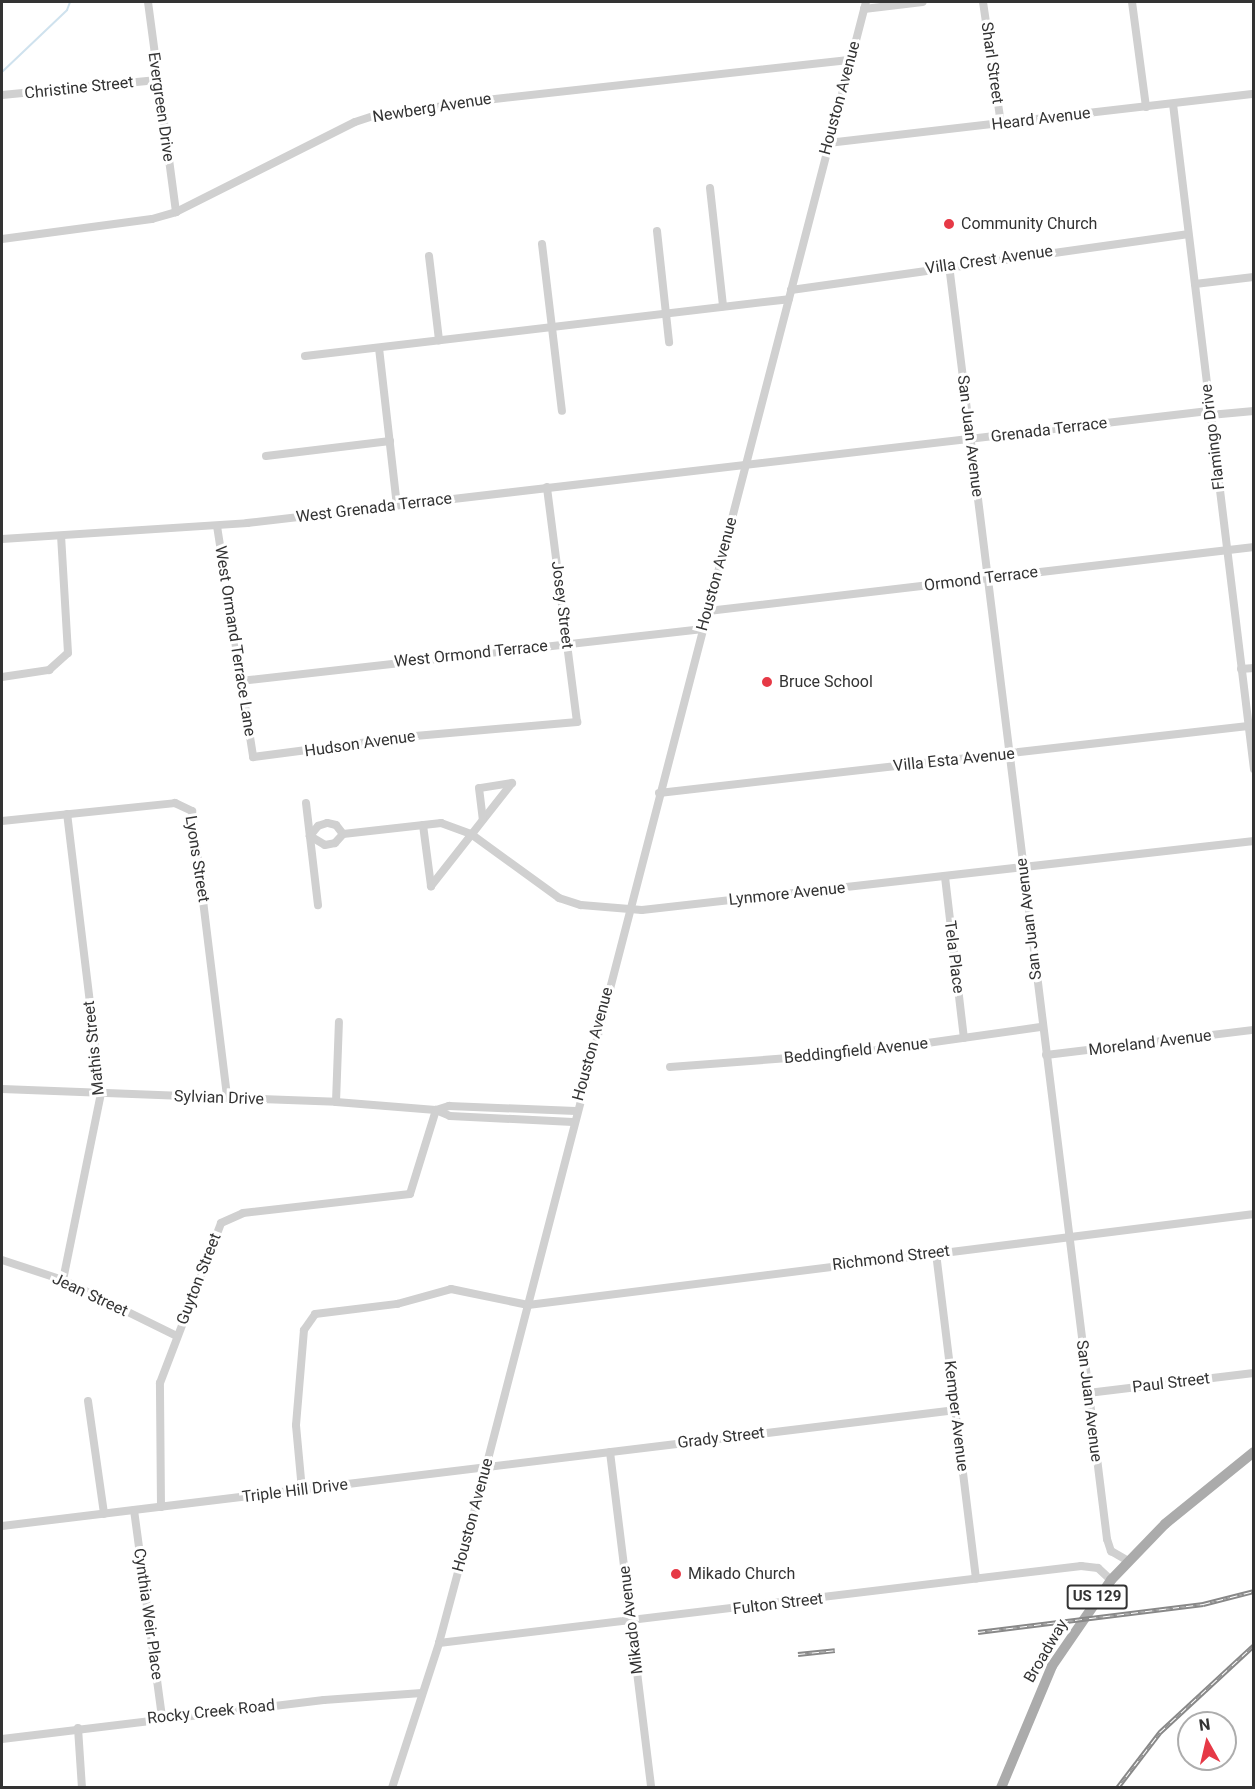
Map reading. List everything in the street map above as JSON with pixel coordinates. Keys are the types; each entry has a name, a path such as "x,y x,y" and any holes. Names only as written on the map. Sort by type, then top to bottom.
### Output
{"main road":[{"name":"Broadway","path":"1001,1788 1052,1666 1111,1580 1165,1524 1254,1452"}],"street":[{"name":"Evergreen Drive","path":"148,2 176,212"},
{"path":"865,5 923,2"},
{"name":"Sharl Street","path":"983,2 1001,124"},
{"path":"1132,2 1146,107"},
{"name":"Houston Avenue","path":"392,1788 439,1643 486,1467 573,1122 865,5"},
{"name":"Newberg Avenue","path":"2,239 152,219 176,212 355,122 374,116 486,100 849,60"},
{"name":"Christine Street","path":"2,95 157,80"},
{"name":"Heard Avenue","path":"828,143 1254,94"},
{"name":"Flamingo Drive","path":"1173,104 1187,234 1254,769"},
{"path":"710,188 723,306"},
{"path":"657,231 669,342"},
{"name":"Villa Crest Avenue","path":"790,295 949,265 1187,234"},
{"path":"542,244 562,411"},
{"path":"429,256 439,340"},
{"name":"San Juan Avenue","path":"949,265 1108,1547 1128,1561"},
{"path":"1195,284 1254,277"},
{"path":"306,356 666,314 790,295"},
{"path":"379,348 398,505"},
{"name":"Grenada Terrace","path":"746,465 1209,413 1254,411"},
{"path":"266,456 390,441"},
{"name":"West Grenada Terrace","path":"2,539 217,526 746,465"},
{"name":"Josey Street","path":"547,487 577,722"},
{"name":"West Ormand Terrace Lane","path":"217,526 253,757"},
{"path":"2,677 49,670 68,653 61,536"},
{"name":"Ormond Terrace","path":"708,611 1254,547"},
{"name":"West Ormond Terrace","path":"240,681 703,629"},
{"path":"1241,669 1254,668"},
{"name":"Hudson Avenue","path":"253,757 577,722"},
{"name":"Villa Esta Avenue","path":"659,793 1248,726"},
{"path":"423,825 431,886 512,783 479,788 483,819"},
{"name":"Lyons Street","path":"2,821 175,803 192,811 227,1098"},
{"path":"306,803 318,905"},
{"name":"Mathis Street","path":"63,1280 101,1094 67,814"},
{"name":"Lynmore Avenue","path":"343,834 336,825 327,823 318,826 310,837 325,845 335,843 343,834 441,823 471,834 559,898 581,905 657,910 1254,841"},
{"name":"Tela Place","path":"945,877 964,1038"},
{"path":"336,1102 339,1022"},
{"name":"Beddingfield Avenue","path":"670,1067 827,1056 1042,1027"},
{"name":"Moreland Avenue","path":"1046,1055 1254,1030"},
{"name":"Sylvian Drive","path":"2,1089 336,1102 436,1110 450,1116 573,1122"},
{"name":"Sylvian Drive","path":"436,1110 449,1106 576,1112"},
{"name":"Guyton Street","path":"161,1507 160,1388 177,1336 224,1220 243,1213 410,1194 436,1110"},
{"name":"Richmond Street","path":"303,1490 296,1425 304,1330 311,1317 397,1304 447,1289 528,1305 1254,1214"},
{"name":"Kemper Avenue","path":"936,1253 976,1579"},
{"name":"Jean Street","path":"2,1260 63,1280 177,1336"},
{"name":"Paul Street","path":"1088,1393 1254,1373"},
{"path":"88,1401 104,1514"},
{"name":"Grady Street","path":"486,1467 956,1410"},
{"name":"Mikado Avenue","path":"610,1452 651,1788"},
{"name":"Triple Hill Drive","path":"2,1526 486,1467"},
{"name":"Cynthia Weir Place","path":"134,1510 162,1718"},
{"name":"Fulton Street","path":"439,1643 631,1622 1091,1565 1111,1580"},
{"name":"Rocky Creek Road","path":"2,1739 162,1718 380,1694 422,1693"},
{"path":"78,1728 82,1788"}],"waterway":[{"path":"2,72 67,10 70,2"}],"railway":[{"path":"978,1632 1203,1604 1254,1591"},
{"path":"1117,1788 1160,1732 1254,1645"},
{"path":"798,1654 835,1650"}],"place":[{"name":"Community Church","path":"949,224"},
{"name":"Bruce School","path":"767,682"},
{"name":"Mikado Church","path":"676,1574"}]}
